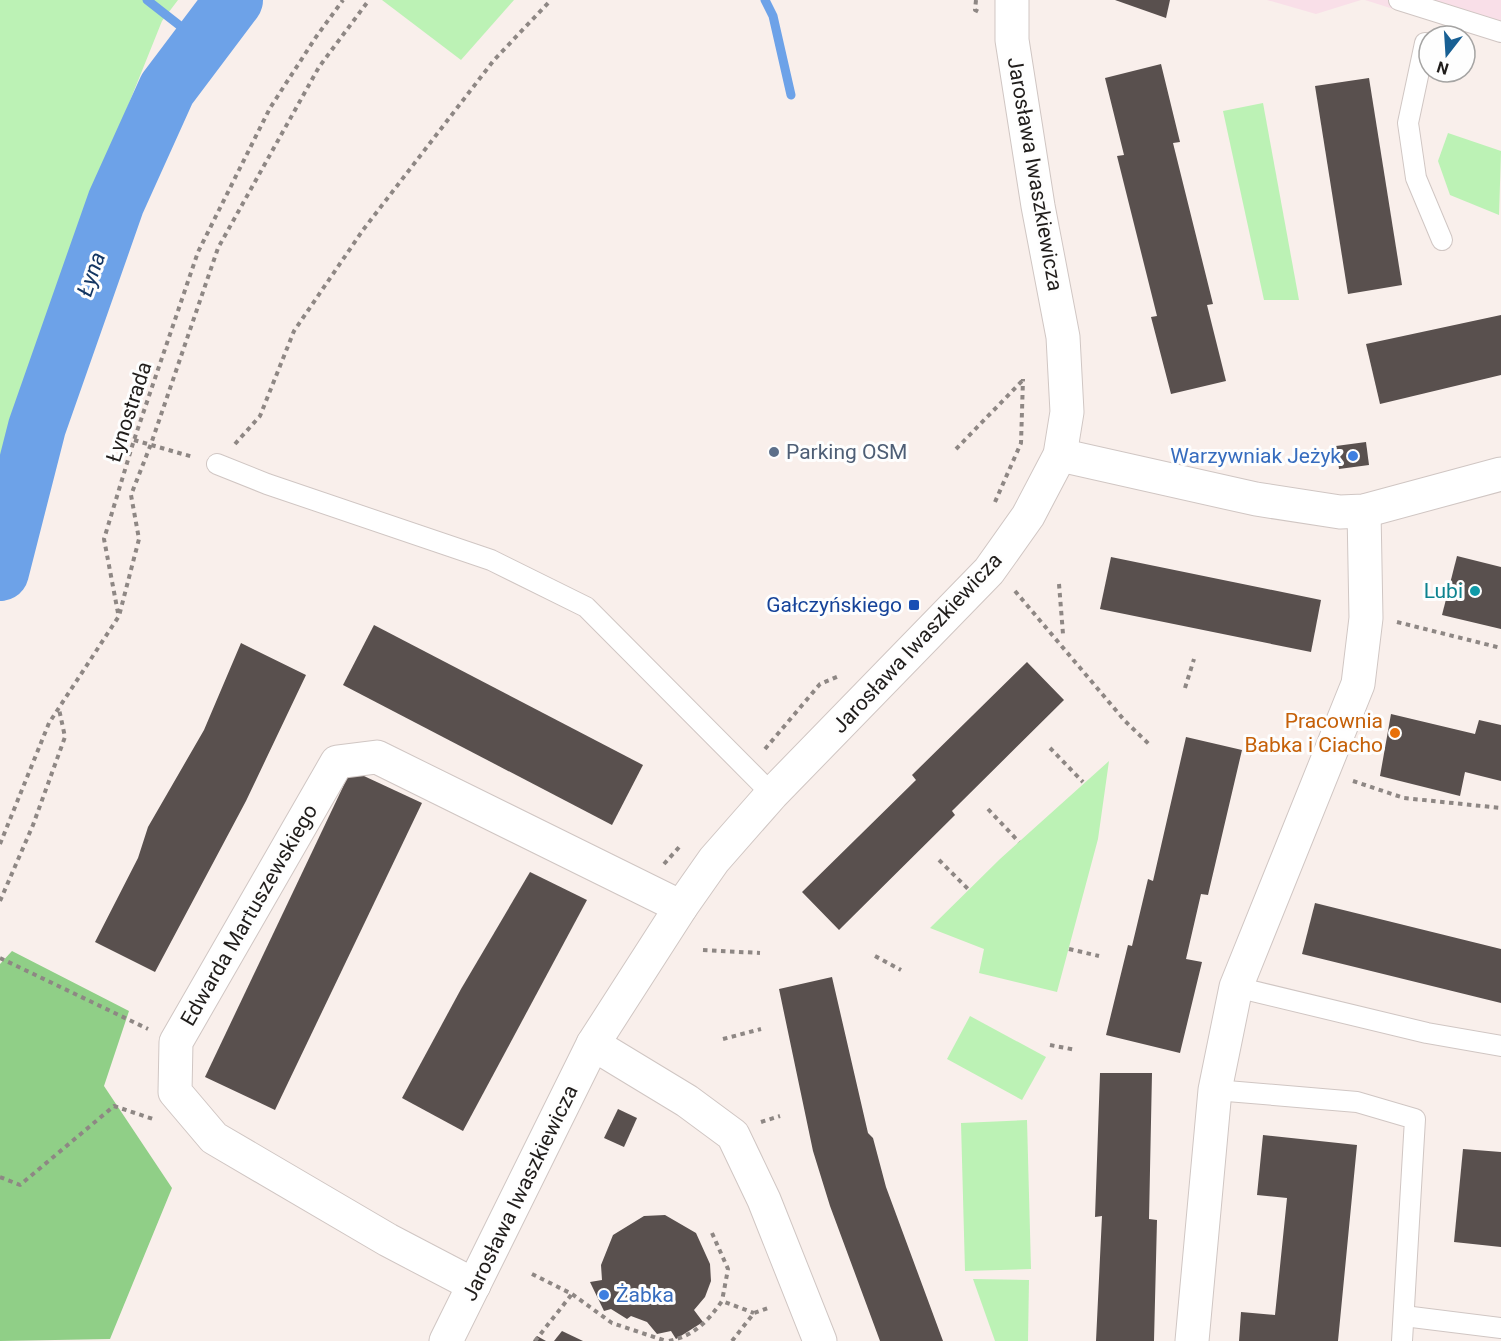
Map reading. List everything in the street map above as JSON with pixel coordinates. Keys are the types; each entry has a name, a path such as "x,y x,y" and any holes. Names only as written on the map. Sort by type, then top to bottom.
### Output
{"street":[{"name":"Jarosława Iwaszkiewicza","path":"446,1341 593,1044 681,907 714,860 772,795 989,572 1028,516 1060,455 1067,412 1063,337 1038,206 1013,48 1012,0"},
{"path":"1060,455 1256,498 1340,512 1364,511 1501,474"},
{"path":"1192,1341 1215,1090 1236,987 1358,684 1366,618 1364,511"},
{"name":"Edwarda Martuszewskiego","path":"474,1286 388,1240 214,1138 175,1092 176,1042 338,762 377,757 681,907"},
{"path":"593,1044 687,1101 733,1136 764,1200 820,1341"}],"lane":[{"path":"1399,0 1501,32"},
{"path":"1417,81 1408,123 1416,178 1442,240"},
{"path":"217,464 267,484 491,560 586,607 772,795"},
{"path":"1236,987 1427,1032 1501,1046"},
{"path":"1215,1090 1357,1102 1415,1119 1402,1341"},
{"path":"1404,1316 1501,1328"}],"path":[{"name":"Łynostrada","path":"119,616 104,539 134,440 198,252 270,108 343,0"},
{"path":"0,844 49,723 119,616 140,539 131,495 152,444 218,248 319,67 369,0"},
{"path":"134,440 217,464 260,416 294,331 363,230 494,60 551,0"},
{"path":"975,10 976,0"},
{"path":"956,449 1023,379 1021,443 991,511"},
{"path":"1059,584 1063,633"},
{"path":"1015,591 1125,721 1151,746"},
{"path":"1386,619 1501,648"},
{"path":"1185,688 1194,659"},
{"path":"789,721 820,684 848,672"},
{"path":"0,901 33,825 65,737 59,708"},
{"path":"1050,748 1083,782"},
{"path":"1353,780 1404,798 1501,808"},
{"path":"988,809 1019,842"},
{"path":"939,860 969,890"},
{"path":"1069,949 1098,956"},
{"path":"703,950 760,953"},
{"path":"875,956 901,970"},
{"path":"0,958 176,1042"},
{"path":"723,1039 761,1029"},
{"path":"1050,1045 1076,1050"},
{"path":"0,1177 20,1185 114,1106 159,1120"},
{"path":"532,1274 572,1294 612,1323 668,1341 691,1333 708,1322 722,1301 728,1269 712,1233"},
{"path":"535,1341 572,1294"},
{"path":"722,1301 754,1313"},
{"path":"732,1341 754,1313 772,1307"}],"shaded area":[{"path":"1267,0 1361,0 1316,14"},
{"path":"1365,0 1501,0 1501,43 1477,35 1477,24 1441,24"}],"green space":[{"path":"0,0 178,0 162,21 115,138 0,529"},
{"path":"382,0 514,0 461,60"},
{"path":"1263,103 1299,300 1264,300 1223,111"},
{"path":"1448,133 1501,151 1499,215 1450,195 1438,161"},
{"path":"1109,761 1098,839 1057,992 979,973 984,949 930,928 1000,859"},
{"path":"12,951 129,1011 104,1086 172,1188 110,1339 0,1341 0,964"},
{"path":"970,1016 1046,1057 1022,1100 947,1059"},
{"path":"1027,1120 1031,1269 965,1271 961,1123"},
{"path":"973,1279 1029,1280 1028,1341 995,1341"}],"building":[{"path":"1115,0 1170,0 1166,18"},
{"path":"1161,64 1180,142 1173,143 1213,304 1207,305 1226,381 1171,394 1151,317 1157,316 1117,156 1124,155 1105,78"},
{"path":"1369,78 1402,285 1348,294 1315,86"},
{"path":"1501,315 1501,375 1380,404 1366,344"},
{"name":"Warzywniak Jeżyk","path":"1366,442 1369,465 1339,469 1336,446"},
{"name":"Lubi","path":"1457,556 1501,567 1501,629 1442,615"},
{"path":"1111,557 1321,600 1311,652 1100,609"},
{"path":"374,625 643,765 612,825 343,685"},
{"path":"241,643 306,675 246,801 155,972 95,942 138,858 148,827 204,730"},
{"path":"1027,662 1064,700 952,811 955,815 839,930 802,892 916,780 912,775"},
{"path":"1391,714 1475,734 1479,720 1501,725 1501,781 1465,772 1460,796 1380,776"},
{"path":"1186,737 1242,750 1208,895 1201,894 1186,959 1202,962 1180,1053 1106,1035 1128,945 1132,946 1148,879 1153,881"},
{"path":"351,770 422,803 275,1110 205,1077"},
{"path":"530,872 587,900 463,1131 402,1098 461,989"},
{"path":"1315,903 1501,949 1501,1003 1302,954"},
{"path":"832,977 868,1133 873,1138 886,1187 943,1341 880,1341 830,1206 813,1151 779,989"},
{"path":"1100,1073 1152,1073 1149,1219 1157,1220 1154,1341 1096,1341 1102,1216 1095,1217"},
{"path":"618,1109 637,1118 624,1147 604,1138"},
{"path":"1263,1135 1357,1145 1338,1341 1239,1341 1241,1312 1275,1315 1287,1198 1257,1195"},
{"path":"1463,1149 1501,1152 1501,1247 1454,1242"},
{"path":"665,1215 696,1233 710,1264 711,1281 705,1297 694,1310 703,1322 676,1339 671,1331 657,1334 647,1322 631,1316 627,1319 611,1309 604,1311 590,1282 602,1280 601,1265 613,1235 644,1216"},
{"path":"562,1331 583,1341 554,1341"},
{"path":"537,1336 546,1341 533,1341"}],"waterway":[{"path":"147,0 202,43"},
{"name":"Łyna","path":"0,572 37,427 116,202 167,89 234,0"},
{"path":"765,0 773,16 791,95"}],"place":[{"name":"Parking OSM","path":"774,452"},
{"name":"Warzywniak Jeżyk","path":"1353,456"},
{"name":"Lubi","path":"1475,591"},
{"name":"Gałczyńskiego","path":"914,605"},
{"name":"Pracownia Babka i Ciacho","path":"1395,733"},
{"name":"Żabka","path":"604,1295"}]}
